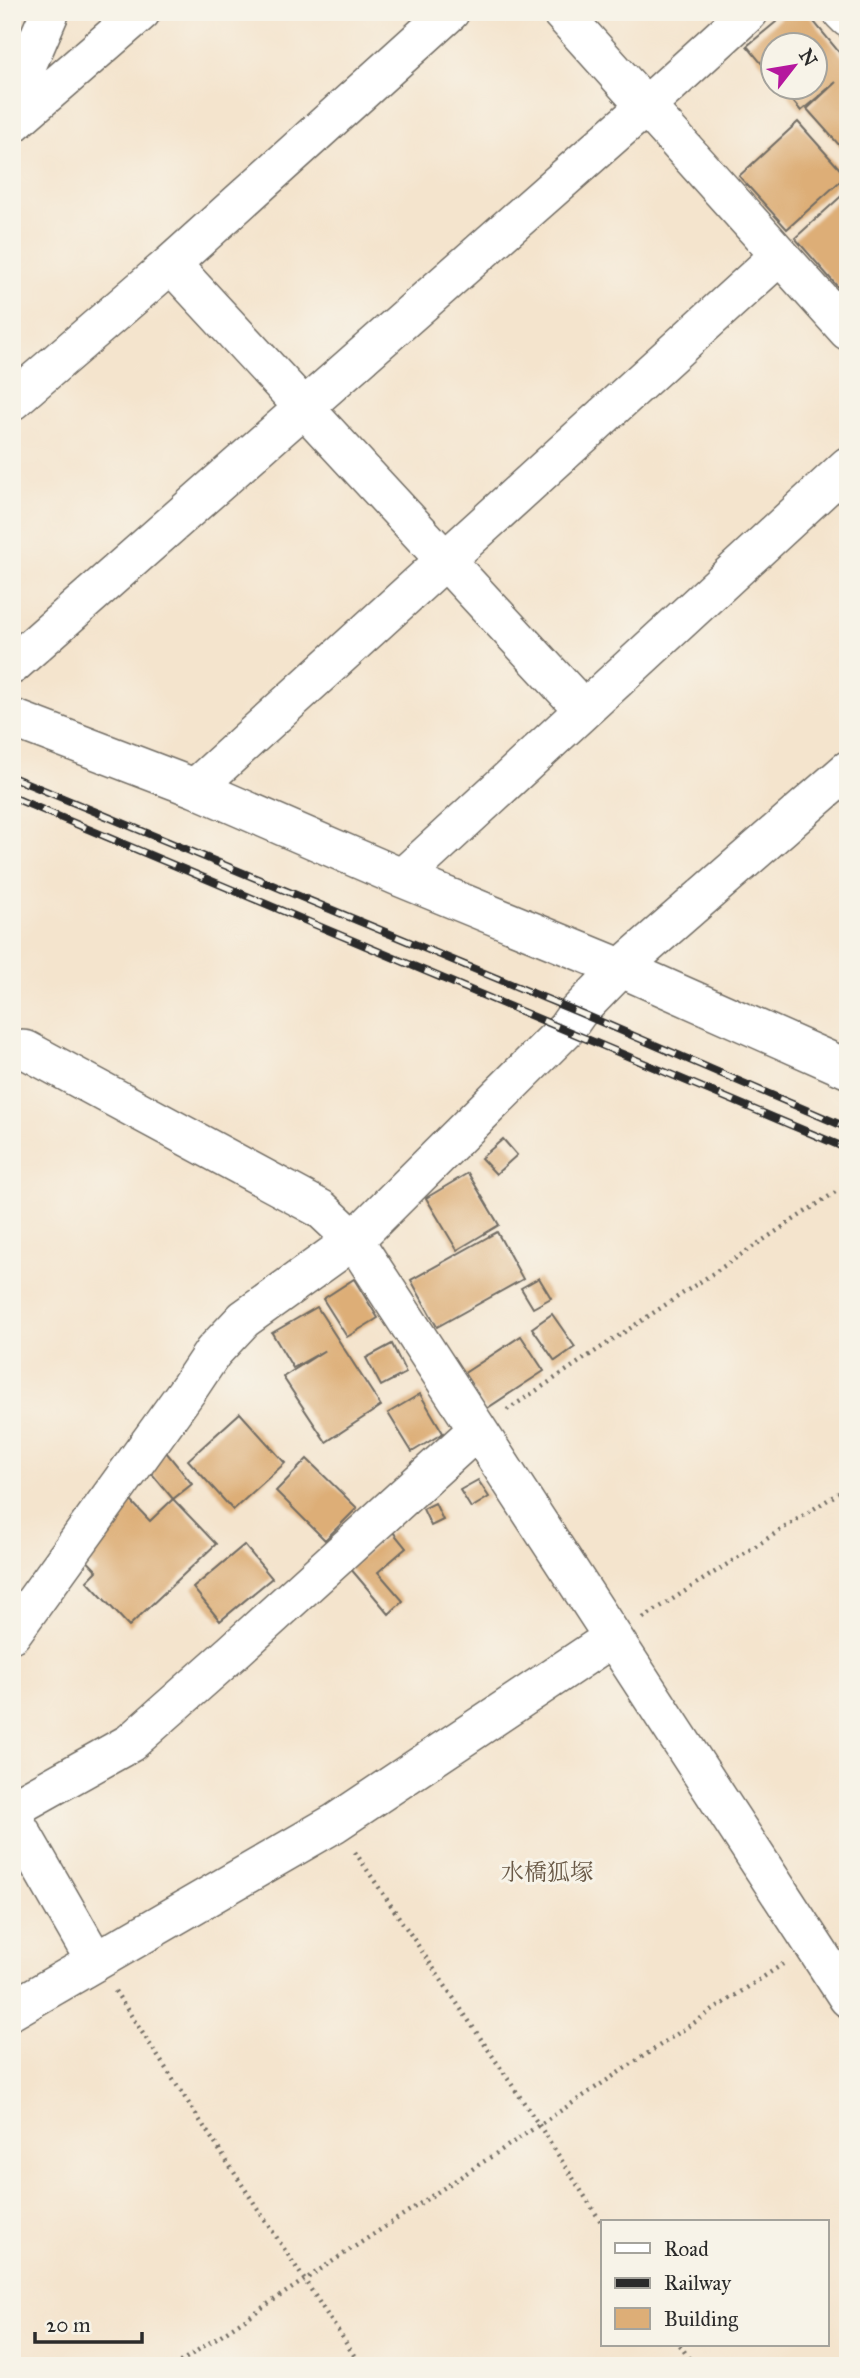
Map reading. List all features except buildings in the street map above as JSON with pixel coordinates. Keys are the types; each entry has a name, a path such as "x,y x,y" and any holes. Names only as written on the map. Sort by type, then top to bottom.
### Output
{"street":[{"path":"12,100 50,12"},
{"path":"12,124 141,12"},
{"path":"12,401 171,264 450,12"},
{"path":"561,12 848,331"},
{"path":"12,665 645,107 749,12"},
{"path":"842,12 848,18"},
{"path":"195,788 779,256"},
{"path":"171,264 584,710"},
{"path":"402,878 848,466"},
{"path":"12,718 195,788 846,1066"},
{"path":"12,1633 190,1388 213,1352 244,1318 354,1240 557,1039 578,1012 621,968 848,770"},
{"path":"12,1049 26,1050 321,1209 354,1240 848,1998"},
{"path":"12,1810 130,1743 254,1634 477,1430"},
{"path":"12,2010 335,1823 612,1637"},
{"path":"12,1816 96,1961"}],"path":[{"path":"477,1430 837,1191"},
{"path":"612,1637 848,1488"},
{"path":"335,1823 601,2222"},
{"path":"174,2366 812,1945"},
{"path":"96,1961 361,2366"},
{"path":"681,2346 694,2366"}],"railway":[{"path":"12,777 578,1012 848,1128"},
{"path":"12,797 848,1149"}],"district":[{"name":"水橋狐塚","path":"547,1872"}]}
